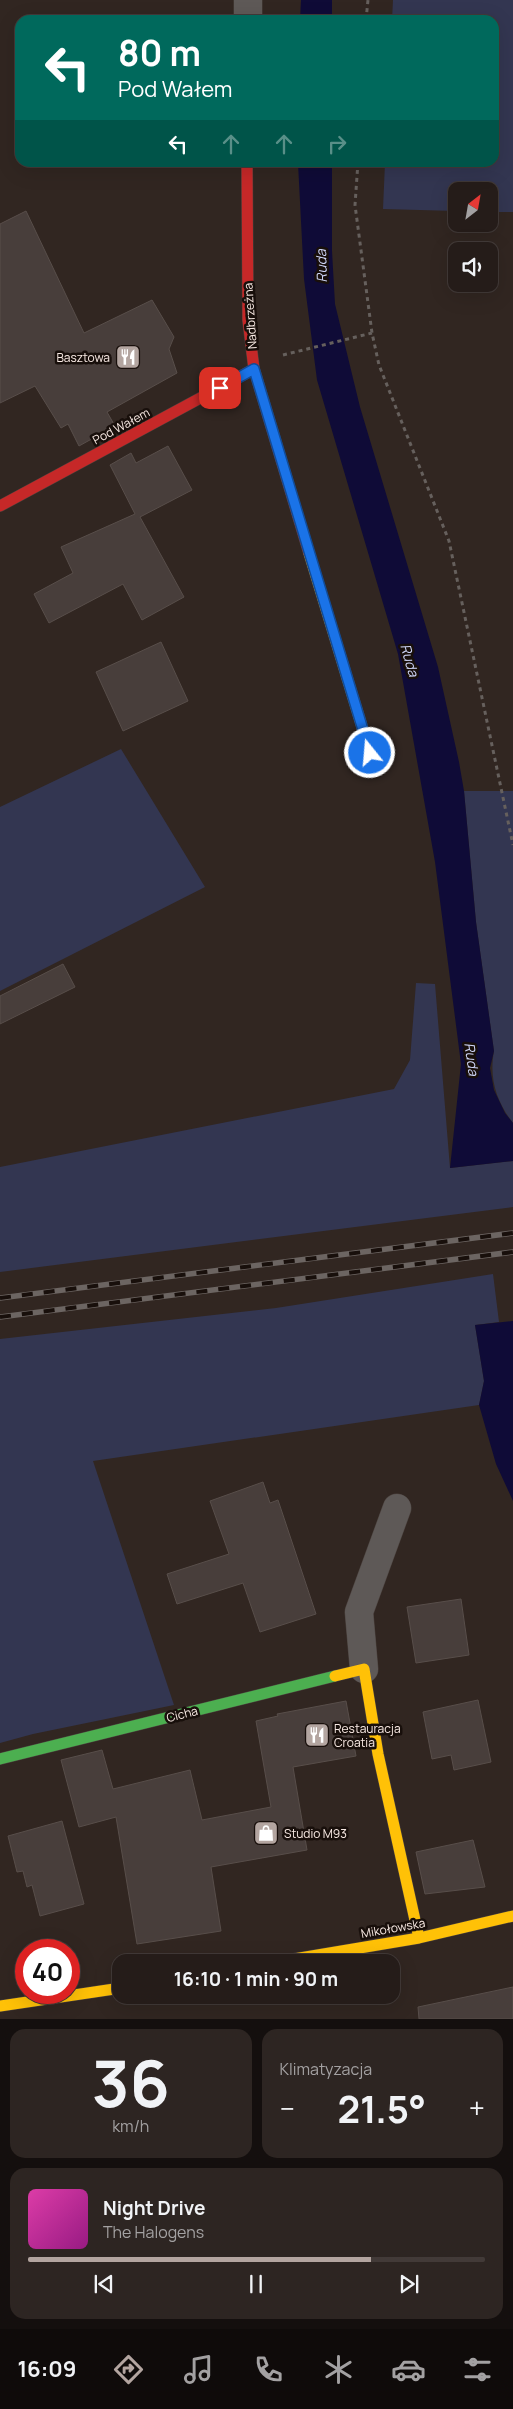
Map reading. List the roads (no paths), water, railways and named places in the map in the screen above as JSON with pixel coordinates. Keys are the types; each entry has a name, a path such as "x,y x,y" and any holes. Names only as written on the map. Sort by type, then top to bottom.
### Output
{"street":[{"path":"248,0 248,15"},
{"name":"Nadbrzeżna","path":"247,167 248,320 254,369 370,753"},
{"name":"Pod Wałem","path":"0,506 254,369"},
{"path":"397,1508 359,1612 364,1669 378,1754 419,1938"},
{"name":"Cicha","path":"0,1759 364,1669"},
{"name":"Mikołowska","path":"324,1954 419,1938 513,1916"},
{"path":"0,2006 112,1989"}],"water":[{"path":"301,0 332,0 332,15 300,15"},
{"name":"Ruda","path":"298,167 332,167 332,251 335,304 360,407 438,667 459,762 464,791 476,922 494,1051 490,1068 494,1090 505,1113 513,1123 513,1161 450,1168 461,1064 435,862 398,654 317,380 304,279"},
{"path":"513,1321 513,1501 496,1464 479,1405 484,1381 475,1325"}],"railway":[{"path":"0,1298 513,1233"},
{"path":"0,1317 513,1252"}],"place":[{"name":"Basztowa","path":"128,357"},
{"name":"Restauracja Croatia","path":"317,1735"},
{"name":"Studio M93","path":"266,1833"}]}
